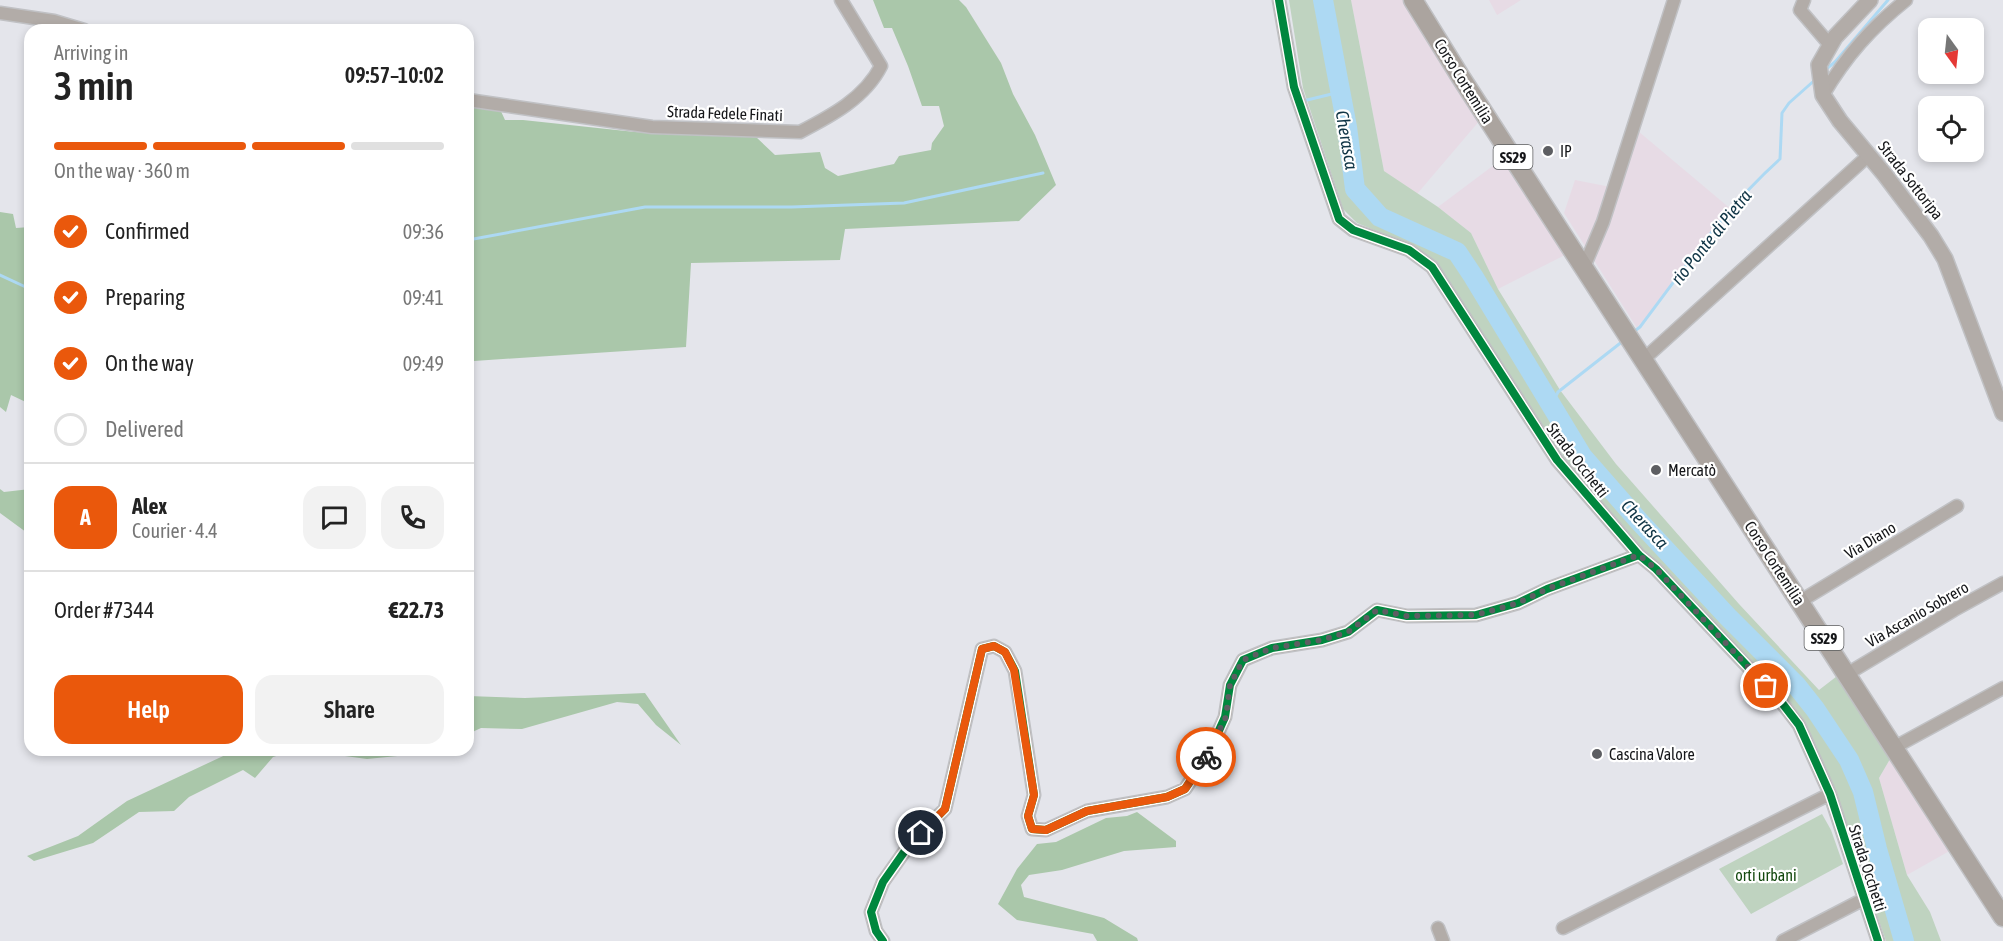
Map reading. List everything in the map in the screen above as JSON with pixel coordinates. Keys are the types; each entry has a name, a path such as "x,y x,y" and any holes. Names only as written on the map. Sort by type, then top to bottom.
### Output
{"main road":[{"name":"Corso Cortemilia","path":"1413,0 2003,918"}],"street":[{"name":"Strada Fedele Finati","path":"474,101 652,127 800,132 860,95 881,66 842,0"},
{"name":"Strada Occhetti","path":"1279,0 1294,87 1339,219 1353,230 1409,250 1432,267 1557,460 1639,555 1656,569 1782,703 1799,725 1830,794 1878,941"},
{"path":"1584,267 1603,222 1674,0"},
{"path":"1804,0 1800,10 1830,45"},
{"path":"1822,89 1819,66 1830,45 1870,0"},
{"path":"1822,89 1878,22 1906,0"},
{"path":"0,14 64,24"},
{"name":"Strada Sottoripa","path":"1822,89 1840,121 1931,236 1945,259 2003,413"},
{"path":"1644,359 1869,155"},
{"name":"Via Diano","path":"1799,602 1958,506"},
{"path":"883,941 876,931 871,912 883,882 909,845 945,809 982,649 994,646 1005,652 1014,670 1034,795 1028,816 1032,829 1046,830 1087,811 1167,797 1185,789 1208,754 1226,717 1230,685 1243,660 1272,648 1322,640 1348,632 1377,610 1407,616 1476,615 1518,603 1547,589 1639,555"},
{"name":"Via Ascanio Sobrero","path":"1847,674 1954,610 2003,584"},
{"path":"1895,747 2003,688"},
{"path":"1563,928 1830,794"},
{"path":"1783,941 1864,899"},
{"path":"1438,928 1443,941"}],"shaded area":[{"path":"1351,0 1404,0 1481,119 1417,194 1384,171"},
{"path":"1489,0 1521,0 1497,15"},
{"path":"1638,131 1732,210 1637,328 1564,213 1575,180 1621,189"},
{"path":"1506,156 1565,255 1498,289 1471,233 1438,207"},
{"path":"1893,754 1953,849 1907,875 1879,778"}],"green space":[{"path":"873,0 959,0 966,7 1001,63 1013,94 1035,135 1056,185 1019,221 845,229 840,260 691,263 686,347 474,361 474,104 499,107 505,120 635,132 756,137 775,155 820,152 825,168 838,176 894,164 899,156 931,150 932,143 944,126 939,106 922,106 892,28 884,28"},
{"path":"1289,0 1351,0 1384,171 1438,207 1471,233 1498,289 1560,390 1616,464 1739,604 1819,690 1841,673 1893,754 1879,778 1907,875 1930,912 1941,941 1886,941 1832,785 1804,722 1792,705 1660,565 1649,557 1569,464 1435,266 1406,243 1357,223 1343,209 1303,88"},
{"path":"0,212 13,214 16,228 24,227 24,401 11,395 6,412 0,407"},
{"path":"0,489 4,492 24,490 24,531 0,513"},
{"path":"645,693 681,745 656,725 638,704 617,702 522,729 481,728 474,731 474,696 525,698"},
{"path":"223,756 276,756 255,778 243,770 189,797 174,811 139,812 93,843 34,861 27,856 78,836 127,801"},
{"path":"345,756 398,756 367,759"},
{"path":"1137,812 1176,841 1176,847 1124,851 1062,870 1029,875 1021,885 1024,897 1104,918 1137,938 1138,941 1097,941 1093,934 1017,920 998,904 1017,869 1037,844 1056,842 1106,818 1127,816"},
{"name":"orti urbani","path":"1822,814 1831,830 1843,864 1751,914 1719,869"}],"waterway":[{"name":"Cherasca","path":"1323,0 1347,127 1355,189 1380,217 1457,252 1582,456 1728,617 1796,685 1815,709 1849,760 1863,792 1904,941"},
{"name":"rio Ponte di Pietra","path":"1825,70 1835,62 1888,0"},
{"name":"rio Ponte di Pietra","path":"1632,333 1640,327 1723,218 1780,159 1782,113 1789,103 1816,79"},
{"path":"1303,101 1340,92"},
{"path":"474,239 645,207 792,207 904,203 1043,173"},
{"path":"0,275 24,286"},
{"name":"rio Ponte di Pietra","path":"1551,405 1558,392 1623,341"}],"cycle path":[{"path":"1279,0 1294,87 1339,219 1353,230 1409,250 1432,267 1557,460 1639,555 1656,569 1782,703 1799,725 1830,794 1878,941"},
{"path":"883,941 876,931 871,912 883,882 909,845 945,809 982,649 994,646 1005,652 1015,671 1034,795 1028,816 1032,829 1046,830 1087,811 1167,797 1185,789 1208,755 1225,717 1230,685 1243,660 1272,648 1322,640 1348,632 1377,610 1407,616 1476,615 1518,603 1547,589 1639,555"}],"way so far":[{"path":"1206,757 1226,717 1230,685 1243,660 1272,648 1322,640 1348,632 1377,610 1407,616 1476,615 1518,603 1547,589 1639,555 1656,569 1766,686"}],"place":[{"name":"IP","path":"1548,151"},
{"name":"Mercatò","path":"1656,470"},
{"name":"Cascina Valore","path":"1597,754"}],"route":[{"path":"921,833 945,809 982,649 994,646 1005,652 1014,670 1034,795 1028,816 1032,829 1046,830 1087,811 1167,797 1185,789 1206,757"}]}
